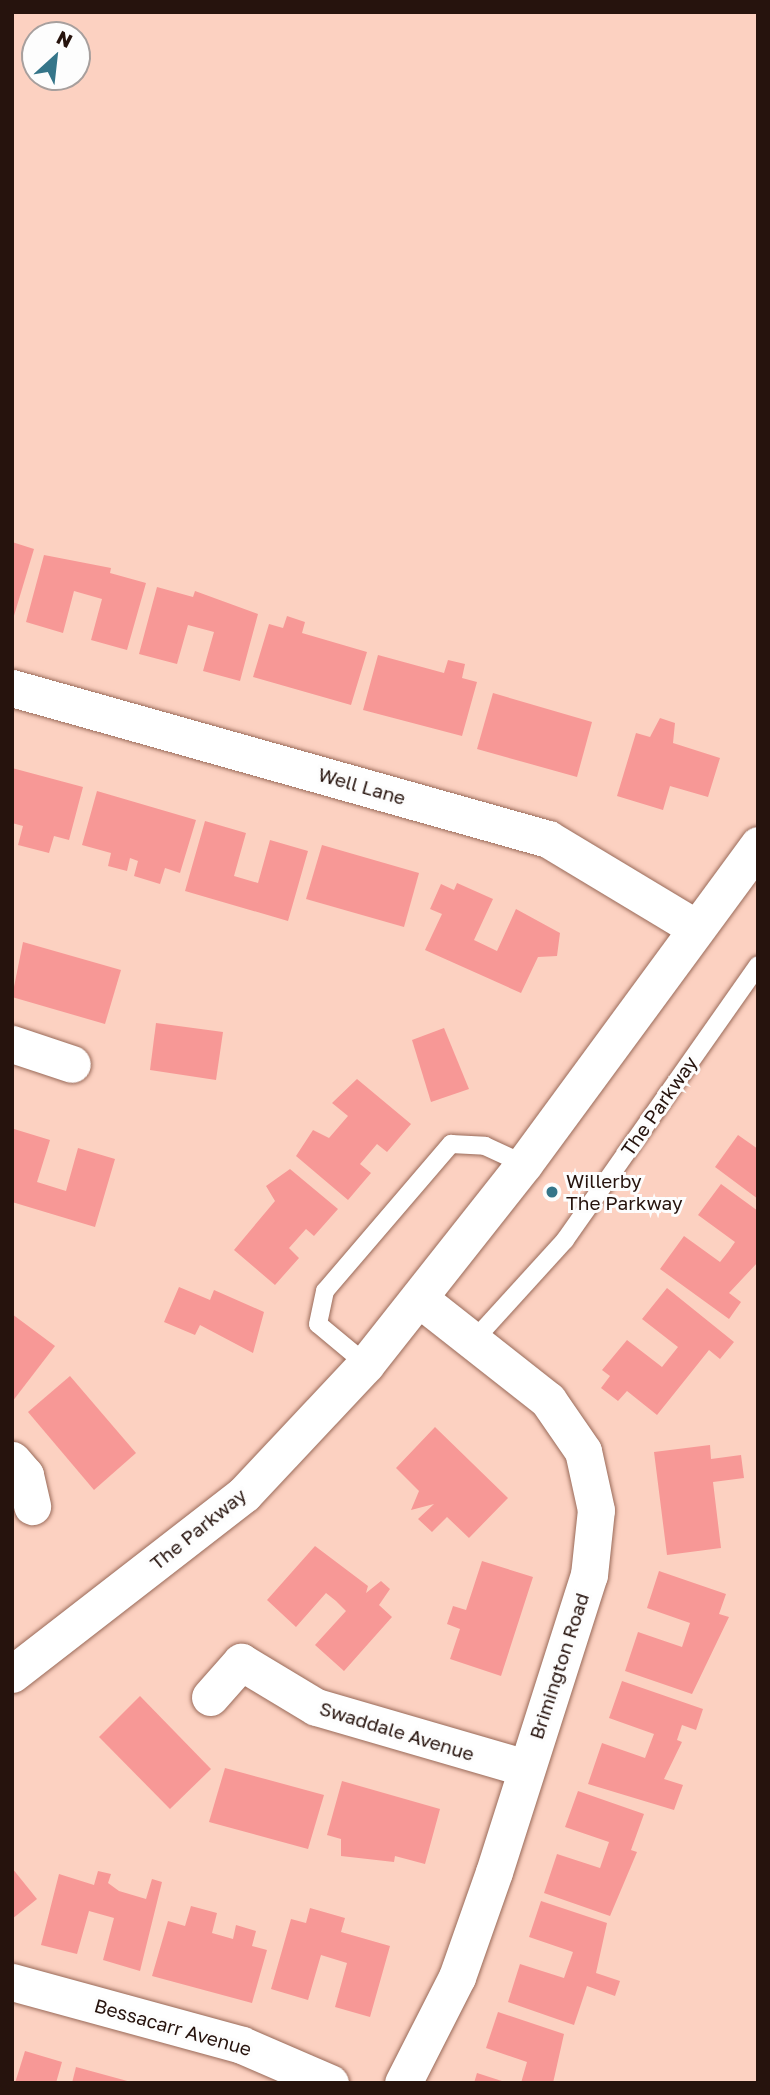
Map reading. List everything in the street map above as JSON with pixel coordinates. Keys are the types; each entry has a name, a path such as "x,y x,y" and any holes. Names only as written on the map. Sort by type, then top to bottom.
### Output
{"street":[{"name":"Well Lane","path":"12,688 548,839 693,926"},
{"name":"The Parkway","path":"12,1674 244,1494 366,1364 421,1300 524,1164 693,926 758,845"},
{"path":"12,1044 72,1064"},
{"name":"Brimington Road","path":"403,2083 457,1977 589,1575 596,1510 583,1451 548,1399 475,1339 421,1300"},
{"path":"12,1460 25,1475 32,1506"},
{"name":"Swaddale Avenue","path":"211,1697 241,1662 316,1707 526,1768"},
{"name":"Bessacarr Avenue","path":"12,1982 242,2045 330,2083"}],"lane":[{"name":"The Parkway","path":"475,1339 565,1240 758,965"},
{"path":"366,1364 318,1324 325,1291 452,1144 485,1146 524,1164"}],"building":[{"path":"12,542 34,549 13,619 12,619"},
{"path":"44,555 111,568 110,573 146,583 127,650 91,640 102,599 74,591 63,633 26,622"},
{"path":"157,587 193,597 195,591 258,614 240,681 203,671 214,632 188,625 177,664 139,654"},
{"path":"287,616 305,622 302,633 367,652 351,705 253,677 269,624 283,628"},
{"path":"378,655 444,673 448,660 465,664 462,678 477,682 462,736 363,710"},
{"path":"493,693 592,722 577,777 477,749"},
{"path":"660,718 675,723 673,743 720,758 708,797 670,786 663,810 617,796 636,733 650,737"},
{"path":"12,768 83,787 69,840 54,836 49,853 18,845 23,826 12,823"},
{"path":"97,791 196,820 180,873 165,868 160,884 134,876 138,861 130,858 127,871 108,866 111,853 82,845"},
{"path":"205,821 246,833 234,876 258,883 270,840 308,851 288,921 185,891"},
{"path":"322,845 419,873 404,927 306,899"},
{"path":"457,883 493,899 474,940 497,951 516,909 560,933 557,956 538,957 521,993 425,950 442,914 430,909 441,884 454,890"},
{"path":"23,942 121,970 105,1024 12,997"},
{"path":"156,1023 223,1032 216,1080 150,1070"},
{"path":"444,1028 469,1089 431,1102 412,1040"},
{"path":"357,1079 411,1124 387,1152 377,1144 360,1164 371,1173 348,1200 296,1156 313,1130 329,1138 348,1116 332,1103"},
{"path":"14,1129 50,1140 37,1182 66,1191 78,1148 115,1159 95,1227 12,1202"},
{"path":"738,1135 758,1149 758,1199 715,1167"},
{"path":"290,1169 338,1209 314,1236 306,1229 289,1248 299,1258 275,1285 234,1250 275,1201 266,1186"},
{"path":"721,1184 758,1211 758,1262 729,1293 741,1302 729,1319 660,1269 684,1236 720,1262 728,1252 735,1242 698,1215"},
{"path":"179,1287 210,1300 214,1290 264,1312 253,1353 200,1325 195,1335 164,1322"},
{"path":"667,1288 734,1342 720,1359 709,1350 657,1415 627,1391 618,1401 601,1388 610,1376 602,1370 627,1340 662,1367 678,1347 642,1319"},
{"path":"12,1314 55,1346 12,1402"},
{"path":"70,1376 136,1453 94,1490 28,1412"},
{"path":"435,1427 508,1498 469,1538 447,1517 432,1532 418,1519 434,1504 411,1510 419,1491 396,1468"},
{"path":"710,1445 711,1459 741,1455 744,1478 713,1482 721,1548 667,1555 654,1452"},
{"path":"315,1546 368,1586 366,1593 381,1581 390,1589 379,1605 392,1617 344,1671 315,1645 346,1611 336,1601 326,1593 296,1627 267,1600"},
{"path":"482,1561 533,1577 501,1676 450,1659 460,1629 447,1624 453,1606 466,1610"},
{"path":"659,1571 726,1594 719,1614 729,1617 692,1694 625,1671 638,1632 682,1647 690,1623 647,1608"},
{"path":"622,1681 703,1709 696,1730 682,1725 677,1740 682,1742 664,1779 683,1785 674,1810 588,1784 602,1743 645,1758 654,1734 609,1718"},
{"path":"140,1696 211,1769 170,1809 99,1737"},
{"path":"225,1768 324,1795 308,1849 209,1822"},
{"path":"342,1781 440,1809 425,1864 395,1856 394,1862 341,1856 341,1839 327,1835"},
{"path":"578,1791 644,1814 631,1850 637,1852 610,1916 544,1893 557,1854 600,1868 609,1842 565,1827"},
{"path":"12,1868 37,1899 12,1919"},
{"path":"98,1871 111,1874 108,1883 119,1891 146,1899 152,1879 162,1882 140,1971 103,1960 114,1918 89,1911 77,1954 41,1945 59,1874 94,1885"},
{"path":"541,1901 607,1923 596,1973 620,1981 615,1996 587,1986 574,2025 508,2002 520,1964 564,1978 573,1952 529,1937"},
{"path":"191,1906 217,1913 212,1933 233,1939 236,1925 256,1931 252,1946 267,1950 252,2003 152,1976 168,1921 185,1926"},
{"path":"310,1908 345,1918 341,1932 390,1946 370,2017 335,2007 347,1963 321,1955 308,2000 271,1989 291,1919 306,1923"},
{"path":"498,2012 564,2034 553,2083 521,2083 527,2062 486,2048"},
{"path":"25,2051 62,2062 56,2083 15,2083"},
{"path":"76,2067 131,2082 131,2083 72,2083"},
{"path":"477,2073 505,2082 505,2083 474,2083"}],"place":[{"name":"Willerby The Parkway","path":"552,1192"}]}
